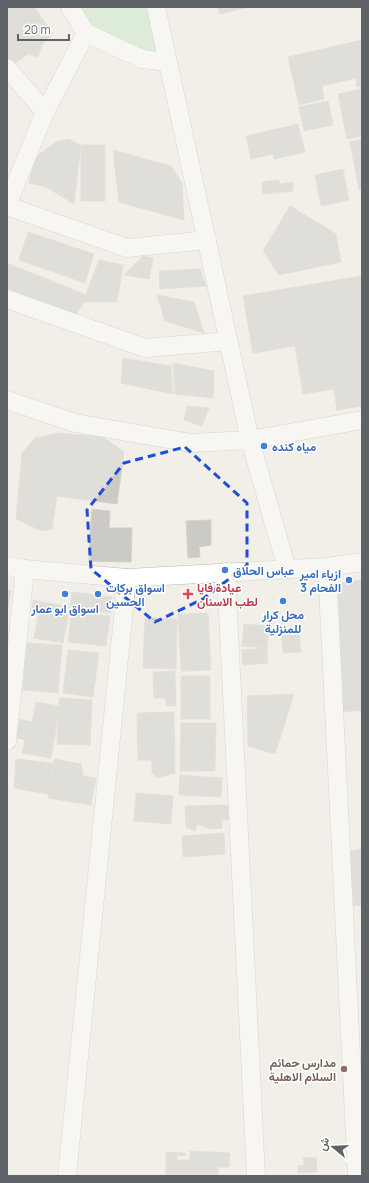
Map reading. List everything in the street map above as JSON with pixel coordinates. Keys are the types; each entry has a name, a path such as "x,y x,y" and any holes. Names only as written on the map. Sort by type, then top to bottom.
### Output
{"street":[{"path":"70,7 86,33 142,59 168,62"},
{"path":"156,7 250,440 287,569"},
{"path":"86,33 45,112 7,206 127,248 207,240"},
{"path":"7,68 45,112"},
{"path":"7,299 145,348 229,341"},
{"path":"7,400 75,423 191,443 250,440 362,420"},
{"path":"7,566 127,578 327,567 362,562"},
{"path":"327,567 357,1176"},
{"path":"7,741 25,569"},
{"path":"226,572 256,1176"},
{"path":"67,1176 127,578"}],"highlighted area":[{"path":"185,447 247,503 247,565 203,599 155,622 91,569 87,510 124,463"}],"green space":[{"path":"78,7 153,7 164,54 114,39 89,22"}],"building":[{"path":"7,7 34,7 53,34 43,43 38,57 28,54 13,65 7,56"},
{"path":"218,7 250,7 219,14"},
{"path":"362,40 362,86 357,87 356,78 322,86 324,99 299,105 288,57"},
{"path":"362,89 362,136 347,139 338,94"},
{"path":"328,101 333,125 304,131 299,107"},
{"path":"298,124 305,152 274,159 273,154 251,159 246,136"},
{"path":"68,139 81,145 74,204 46,187 29,183 34,158 56,142"},
{"path":"362,139 362,189 359,190 350,142"},
{"path":"81,145 105,145 105,201 81,201"},
{"path":"113,150 171,166 182,183 184,220 119,202"},
{"path":"343,169 349,200 321,206 315,175"},
{"path":"279,180 279,184 293,182 293,191 263,194 262,182"},
{"path":"290,206 336,234 341,262 279,275 263,251"},
{"path":"28,232 94,254 85,283 19,260"},
{"path":"143,256 153,258 149,279 124,275"},
{"path":"99,260 123,265 117,302 83,302"},
{"path":"7,263 84,294 86,299 75,316 7,289"},
{"path":"200,269 206,286 160,289 159,271"},
{"path":"361,276 362,406 337,410 334,389 303,394 295,346 253,353 243,296"},
{"path":"157,295 194,302 204,333 165,321"},
{"path":"123,358 171,366 173,394 121,383"},
{"path":"173,363 214,371 213,398 175,394"},
{"path":"187,406 209,408 202,426 184,420"},
{"path":"59,433 103,437 124,452 117,504 57,496 52,529 42,531 16,519 22,453 35,438"},
{"path":"92,509 110,511 109,528 132,528 131,562 88,561"},
{"path":"211,520 211,545 199,547 200,557 188,558 186,521"},
{"path":"362,580 362,644 334,647 333,584"},
{"path":"7,590 11,591 7,614"},
{"path":"72,592 112,597 111,613 70,607"},
{"path":"33,600 65,606 68,617 63,643 34,638 39,611 32,609"},
{"path":"86,613 110,616 106,646 68,642 71,618"},
{"path":"208,613 211,670 181,671 178,614"},
{"path":"145,618 177,619 176,669 143,668"},
{"path":"244,624 269,626 267,648 242,646"},
{"path":"299,631 301,652 283,653 281,633"},
{"path":"26,643 62,645 58,693 23,690"},
{"path":"362,644 362,710 342,712 334,647"},
{"path":"267,648 268,663 243,665 242,650"},
{"path":"68,650 99,653 93,697 63,693"},
{"path":"175,671 176,706 166,706 166,698 154,698 153,672"},
{"path":"181,676 210,676 210,719 181,719"},
{"path":"294,694 275,754 248,746 247,696"},
{"path":"59,698 92,700 90,745 57,744"},
{"path":"36,702 60,706 51,758 22,753 25,740 16,738 19,719 32,722"},
{"path":"174,712 175,773 157,778 152,773 152,760 138,760 137,713"},
{"path":"181,723 216,723 215,771 180,771"},
{"path":"16,759 53,763 48,794 14,788"},
{"path":"54,759 81,764 83,776 96,778 91,805 48,798"},
{"path":"180,775 222,778 221,797 179,795"},
{"path":"136,793 173,796 171,824 134,821"},
{"path":"232,805 232,820 222,820 222,828 210,829 198,824 195,831 186,827 185,806"},
{"path":"224,833 225,854 183,857 182,836"},
{"path":"362,849 362,878 351,880 347,852"},
{"path":"362,878 362,905 353,906 351,880"},
{"path":"190,1151 230,1153 229,1167 218,1167 218,1176 166,1175 166,1152 185,1153 185,1156 177,1155 177,1160 190,1160"},
{"path":"316,1157 317,1172 298,1173 298,1166 304,1165 303,1158"}],"place":[{"name":"مياه كنده","path":"264,446"},
{"name":"عباس الحلاق","path":"225,570"},
{"name":"ازياء امير الفحام 3","path":"349,580"},
{"name":"اسواق ابو عمار","path":"65,594"},
{"name":"اسواق بركات الحسين","path":"98,594"},
{"name":"عيادة فايا لطب الاسنان","path":"188,594"},
{"name":"محل كرار للمنزلية","path":"283,601"},
{"name":"مدارس حمائم السلام الاهلية","path":"344,1069"}]}
